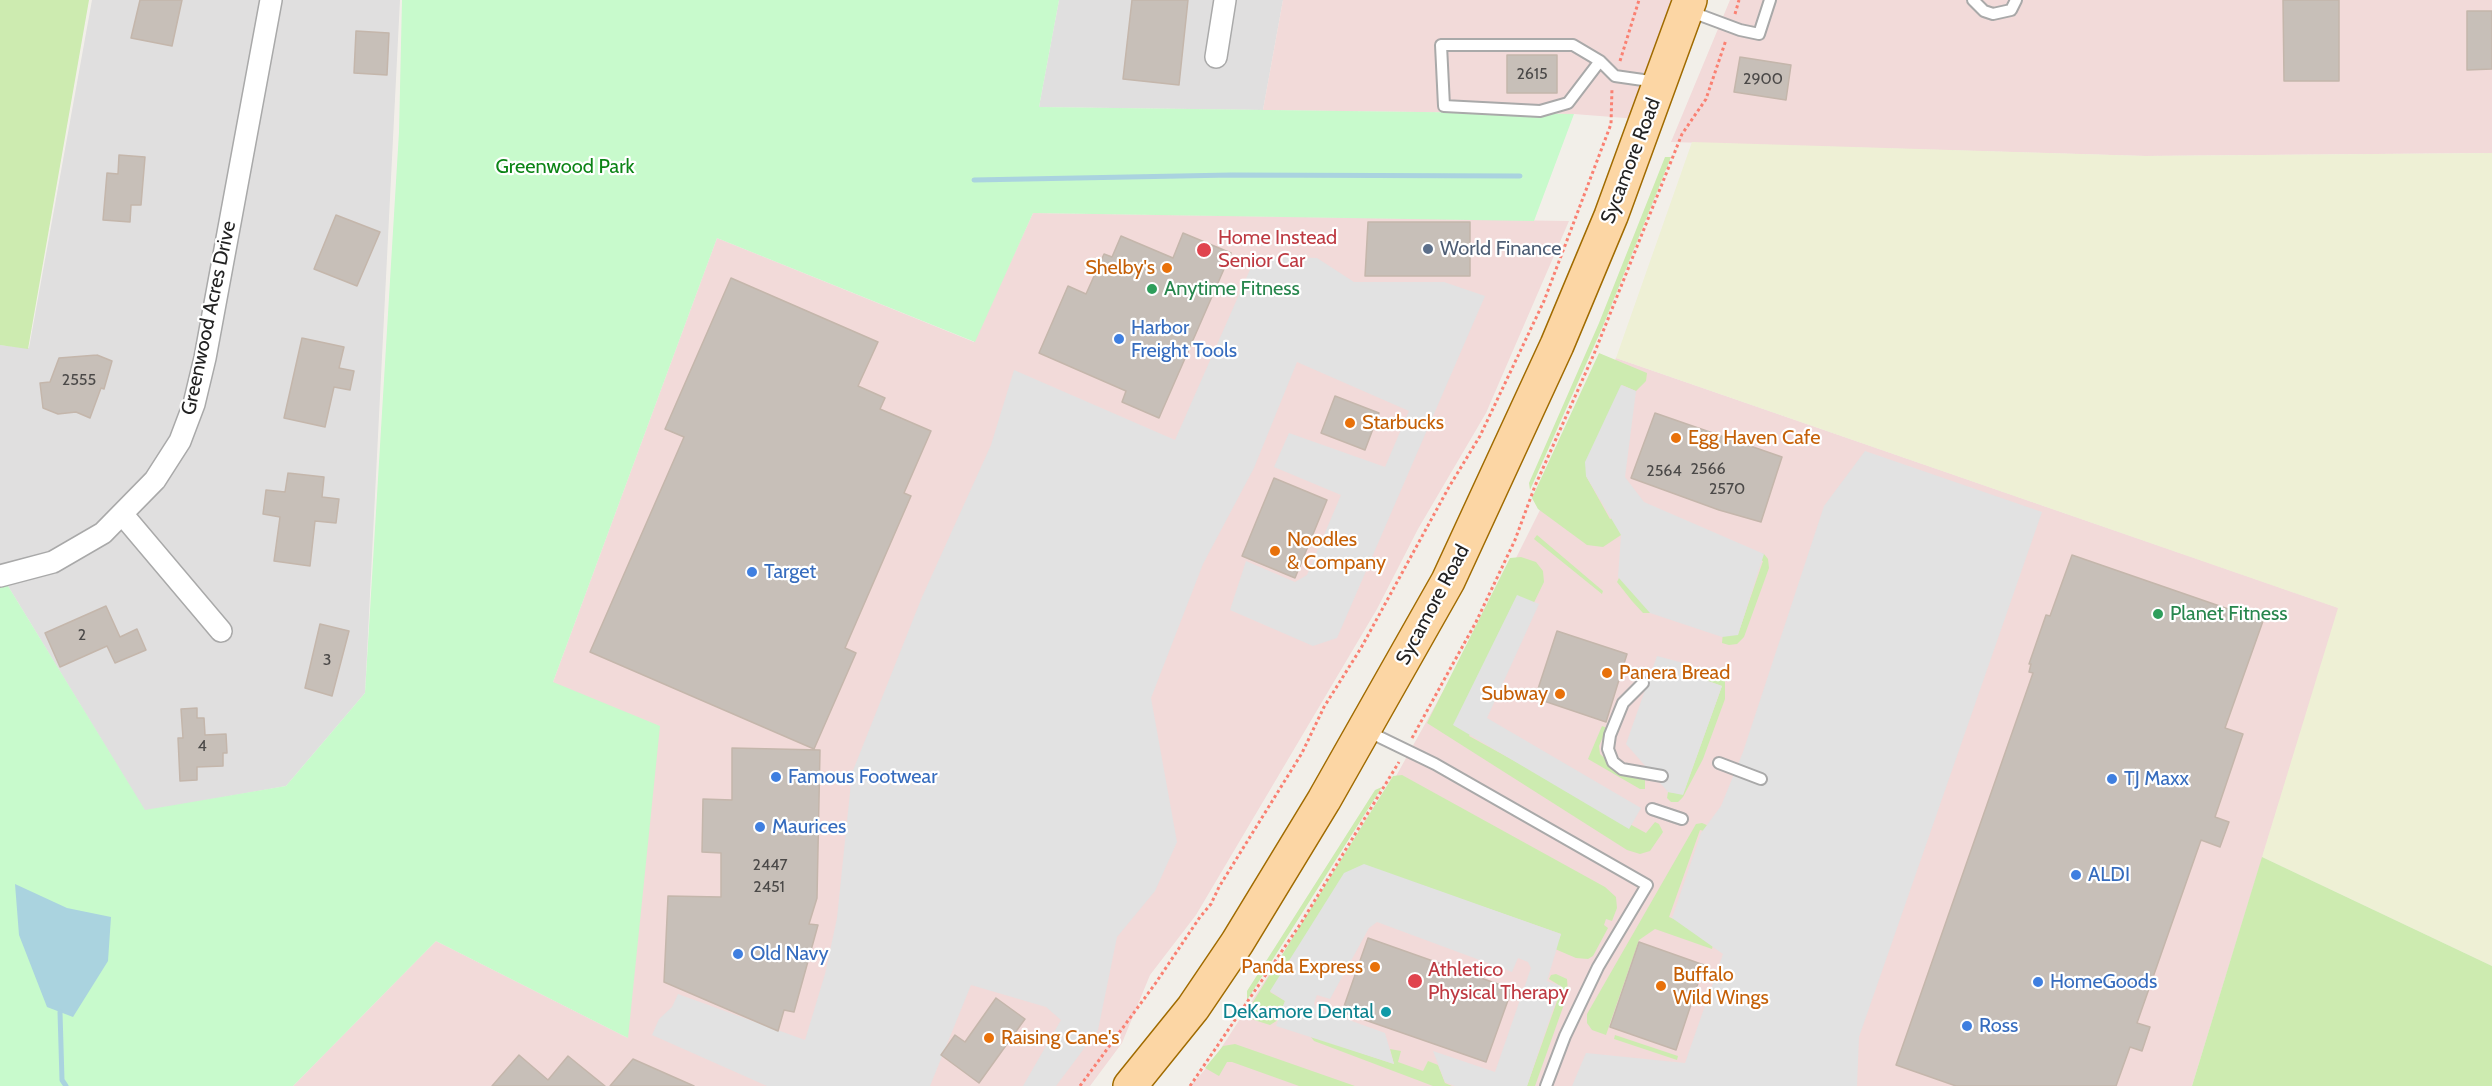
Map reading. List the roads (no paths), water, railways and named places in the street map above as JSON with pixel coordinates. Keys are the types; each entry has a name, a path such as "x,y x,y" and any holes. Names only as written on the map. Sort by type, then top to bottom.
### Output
{"main road":[{"name":"Sycamore Road","path":"1130,1086 1193,1008 1236,943 1364,730 1448,581 1496,480 1611,216 1688,5"}],"street":[{"name":"Greenwood Acres Drive","path":"0,576 34,568 70,555 103,533 155,480 183,433 194,404 205,358 271,0"},
{"path":"1216,57 1225,0"},
{"path":"123,515 221,631"}],"lane":[{"path":"1688,5 1740,30 1760,34 1770,0"},
{"path":"1973,0 1984,11 1993,14 2011,10 2016,0"},
{"path":"1600,61 1568,103 1540,111 1444,106 1441,45 1573,45 1600,61 1615,76 1660,83"},
{"path":"1643,683 1623,703 1610,735 1608,749 1613,762 1622,769 1662,776"},
{"path":"1364,730 1435,764 1647,885 1598,967 1565,1036 1546,1086"},
{"path":"1719,763 1761,779"},
{"path":"1652,809 1682,819"}],"water":[{"path":"15,884 67,908 111,917 108,961 73,1017 47,1007 19,935"}],"waterway":[{"path":"974,180 1231,175 1520,176"},
{"path":"60,1012 62,1080 66,1086"}],"place":[{"name":"World Finance","path":"1428,249"},
{"name":"Home Instead Senior Car","path":"1204,250"},
{"name":"Shelby's","path":"1167,268"},
{"name":"Anytime Fitness","path":"1152,289"},
{"name":"Harbor Freight Tools","path":"1119,339"},
{"name":"Starbucks","path":"1350,423"},
{"name":"Egg Haven Cafe","path":"1676,438"},
{"name":"Noodles & Company","path":"1275,551"},
{"name":"Target","path":"752,572"},
{"name":"Planet Fitness","path":"2158,614"},
{"name":"Panera Bread","path":"1607,673"},
{"name":"Subway","path":"1560,694"},
{"name":"Famous Footwear","path":"776,777"},
{"name":"TJ Maxx","path":"2112,779"},
{"name":"Maurices","path":"760,827"},
{"name":"ALDI","path":"2076,875"},
{"name":"Old Navy","path":"738,954"},
{"name":"Panda Express","path":"1375,967"},
{"name":"Athletico Physical Therapy","path":"1415,981"},
{"name":"HomeGoods","path":"2038,982"},
{"name":"Buffalo Wild Wings","path":"1661,986"},
{"name":"DeKamore Dental","path":"1386,1012"},
{"name":"Ross","path":"1967,1026"},
{"name":"Raising Cane's","path":"989,1038"}],"park label":[{"name":"Greenwood Park","path":"565,167"}]}
